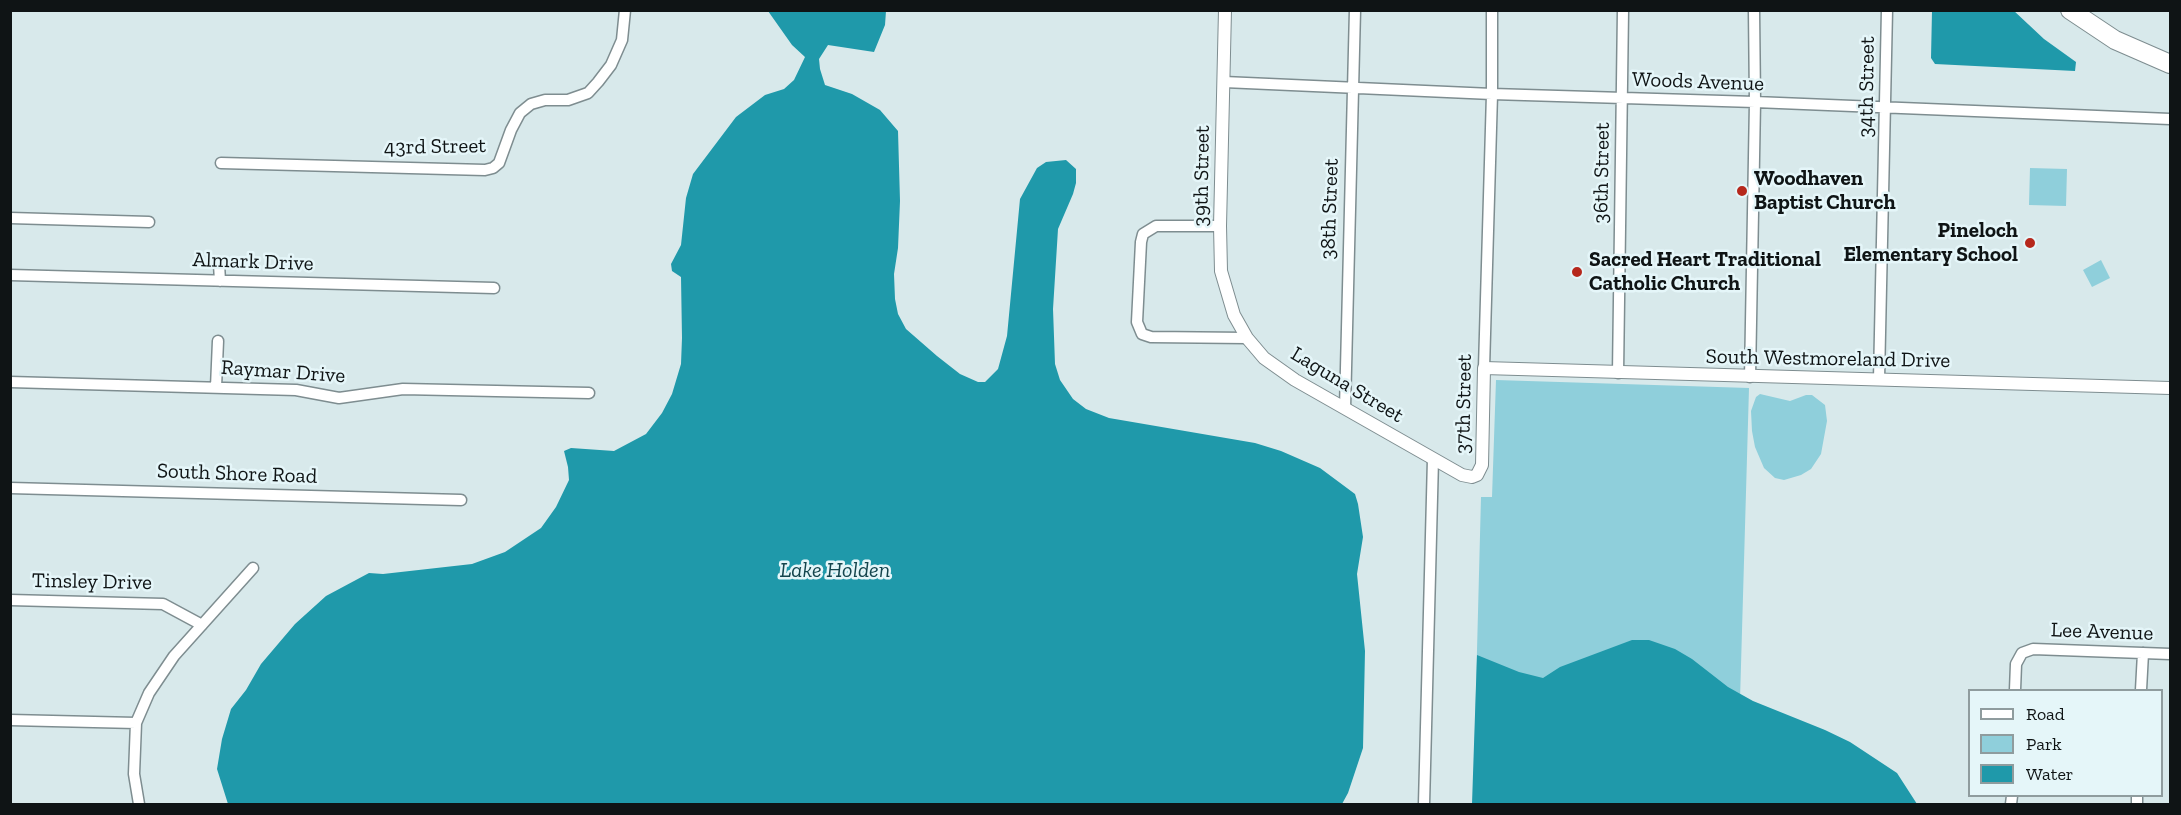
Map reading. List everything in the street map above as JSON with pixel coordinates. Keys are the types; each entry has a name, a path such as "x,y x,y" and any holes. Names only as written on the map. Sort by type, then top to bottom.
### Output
{"highway":[{"path":"2070,10 2115,40 2170,64"}],"street":[{"name":"43rd Street","path":"221,163 485,170 493,168 499,163 520,113 531,104 545,100 568,100 588,93 598,82 611,65 622,40 625,10"},
{"name":"39th Street","path":"1225,10 1221,271 1234,315 1247,338"},
{"name":"38th Street","path":"1345,408 1355,10"},
{"name":"37th Street","path":"1424,804 1433,459 1467,477 1477,475 1483,457 1492,10"},
{"name":"36th Street","path":"1618,373 1623,10"},
{"path":"1750,377 1755,102 1754,10"},
{"name":"34th Street","path":"1879,379 1887,108 1887,10"},
{"name":"Woods Avenue","path":"1224,82 2170,119"},
{"path":"10,218 149,222"},
{"path":"1220,226 1156,226 1143,234 1137,322 1142,334 1151,338 1247,338"},
{"path":"219,264 220,281"},
{"name":"Almark Drive","path":"10,275 494,288"},
{"name":"Laguna Street","path":"1247,338 1264,358 1295,380 1433,459"},
{"path":"216,387 218,341"},
{"name":"South Westmoreland Drive","path":"1484,368 2170,388"},
{"name":"Raymar Drive","path":"10,382 296,390 339,398 403,389 589,393"},
{"name":"South Shore Road","path":"10,488 462,500"},
{"path":"139,804 134,774 136,723 149,693 174,656 253,568"},
{"name":"Tinsley Drive","path":"10,600 163,604 202,625"},
{"name":"Lee Avenue","path":"2015,689 2016,664 2022,653 2033,650 2170,654"},
{"path":"2141,689 2142,653"},
{"path":"10,720 136,723"}],"green space":[{"path":"2030,168 2067,169 2066,206 2029,205"},
{"path":"2101,260 2110,278 2092,287 2083,270"},
{"path":"1496,380 1749,388 1737,804 1473,804 1481,497 1492,497"},
{"path":"1760,394 1790,401 1812,395 1825,405 1827,421 1821,454 1811,469 1801,475 1784,480 1775,478 1764,468 1755,447 1752,431 1751,411 1756,397"}],"water":[{"path":"2013,10 2044,39 2076,62 2075,71 1935,64 1931,58 1932,11"},
{"name":"Lake Holden","path":"768,11 886,11 885,25 874,52 828,45 819,59 820,69 825,85 852,94 880,110 898,131 900,201 898,248 894,274 895,299 898,314 906,329 937,356 960,374 978,382 985,382 998,369 1007,336 1020,199 1037,168 1046,162 1066,160 1076,169 1076,183 1058,229 1053,309 1055,364 1060,380 1073,399 1086,409 1109,418 1255,443 1281,451 1320,468 1355,494 1363,537 1357,574 1365,651 1363,748 1342,804 228,804 217,769 222,739 231,709 246,690 261,664 295,624 326,596 369,573 383,574 472,564 505,552 541,528 556,507 569,480 564,451 571,448 614,451 646,434 662,413 672,394 681,364 681,277 672,271 671,264 681,245 686,198 693,174 736,117 765,95 784,89 794,80 805,57 792,45"},
{"path":"1632,640 1649,640 1675,649 1728,687 1753,701 1850,742 1897,773 1917,804 1472,804 1477,655 1519,672 1543,678 1560,667"}],"place":[{"name":"Woodhaven Baptist Church","path":"1742,191"},
{"name":"Pineloch Elementary School","path":"2030,243"},
{"name":"Sacred Heart Traditional Catholic Church","path":"1577,272"}]}
